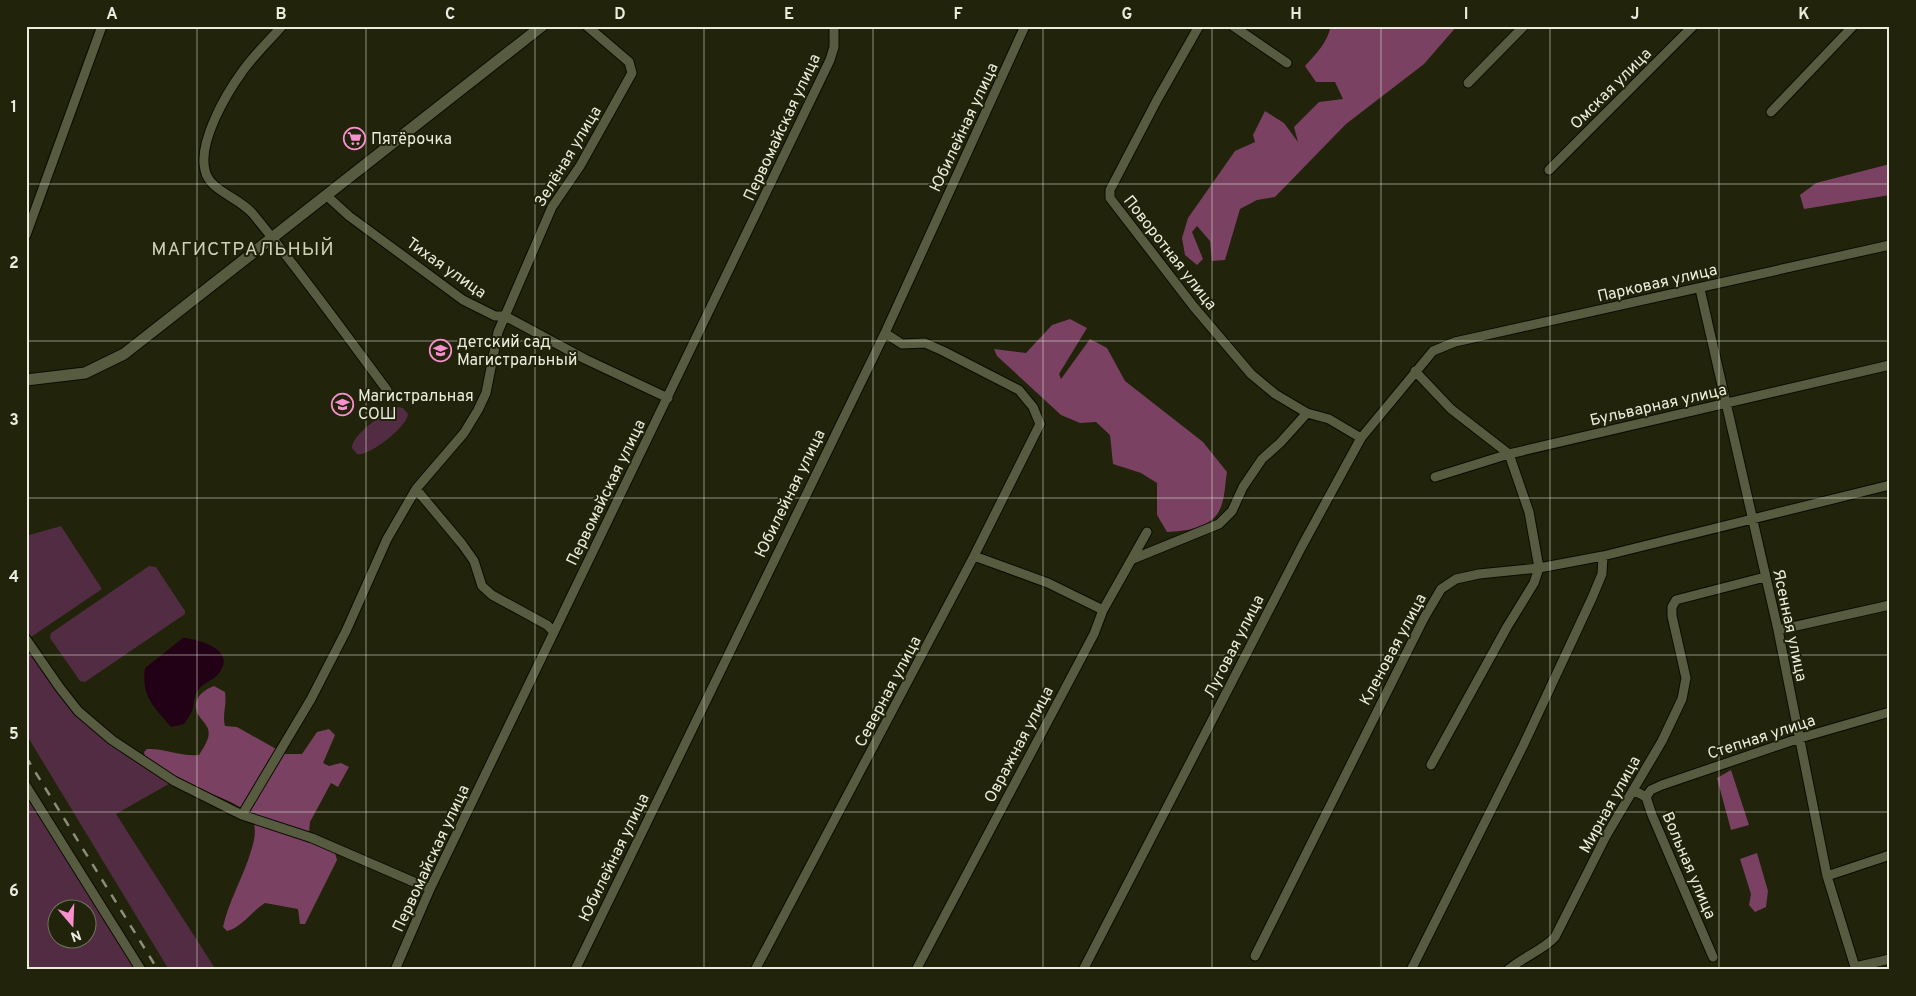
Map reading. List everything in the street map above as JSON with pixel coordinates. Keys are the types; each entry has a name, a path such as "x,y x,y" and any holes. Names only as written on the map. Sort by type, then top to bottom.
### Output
{"street":[{"path":"26,235 102,26"},
{"path":"282,26 242,72 219,109 208,138 204,156 204,169 208,179 216,188 246,206 273,238 387,390"},
{"path":"26,380 85,373 107,364 124,354 542,26"},
{"name":"Зелёная улица","path":"242,815 312,699 346,631 387,539 416,489 464,433 478,410 486,393 498,332 552,207 580,166 632,73 629,62 587,26"},
{"name":"Первомайская улица","path":"395,970 430,889 830,60 834,47 834,26"},
{"name":"Юбилейная улица","path":"575,970 885,333 1025,26"},
{"name":"Поворотная улица","path":"1199,26 1156,100 1110,190 1110,198 1194,307 1251,374 1275,394 1307,413 1329,418 1361,438"},
{"path":"1233,26 1287,63"},
{"path":"1468,83 1524,26"},
{"name":"Омская улица","path":"1549,170 1692,26"},
{"path":"1771,112 1853,26"},
{"name":"Тихая улица","path":"326,195 349,216 463,300 495,316 505,316 585,359 668,398"},
{"name":"Парковая улица","path":"1433,351 1455,342 1700,289 1890,245"},
{"name":"Ясенная улица","path":"1700,289 1778,630 1827,876 1855,967 1890,960"},
{"name":"Северная улица","path":"755,970 974,556 1040,424 1032,407 1018,390 943,351 924,343 902,344 885,333"},
{"name":"Луговая улица","path":"1083,970 1302,546 1361,438 1433,351"},
{"name":"Бульварная улица","path":"1435,477 1509,454 1890,365"},
{"path":"1415,371 1451,409 1509,454 1529,512 1539,568 1534,583 1507,627 1431,765"},
{"path":"1133,559 1218,524 1232,511 1243,487 1262,459 1280,443 1307,413"},
{"name":"Кленовая улица","path":"1254,956 1415,636 1441,590 1456,579 1479,574 1539,568 1603,556 1890,485"},
{"path":"416,489 474,561 485,590 492,596 547,625 554,632"},
{"name":"Овражная улица","path":"916,970 1094,634 1103,610 1147,532"},
{"path":"974,556 1048,583 1103,610"},
{"path":"1411,970 1523,746 1596,591 1602,574 1603,556"},
{"name":"Мирная улица","path":"1508,970 1530,953 1544,949 1556,937 1606,836 1662,742 1682,699 1686,685 1685,670 1672,616 1672,607 1676,600 1766,577"},
{"path":"1778,630 1890,605"},
{"path":"26,639 78,710 112,740 174,781 242,815 266,825 312,838 430,889"},
{"name":"Степная улица","path":"1646,797 1652,790 1662,785 1800,738 1890,712"},
{"path":"26,786 141,969"},
{"name":"Вольная улица","path":"1633,790 1646,797 1713,958"},
{"path":"1827,876 1890,855"}],"shaded area":[{"path":"1331,26 1457,26 1424,64 1346,124 1275,197 1257,200 1240,209 1225,260 1212,261 1210,241 1197,226 1192,232 1203,259 1197,265 1185,255 1182,238 1188,218 1235,151 1255,142 1253,135 1265,111 1284,123 1298,142 1294,127 1319,102 1343,99 1335,82 1316,82 1305,66 1324,43"},
{"path":"1890,164 1890,195 1804,209 1800,195 1816,183"},
{"path":"1070,319 1087,328 1059,374 1061,379 1090,339 1107,348 1125,381 1203,442 1227,472 1221,507 1215,517 1209,522 1189,530 1167,532 1157,515 1157,483 1141,473 1113,464 1110,435 1096,422 1080,423 1061,415 997,356 994,349 1026,353 1052,325"},
{"path":"399,407 403,408 408,414 402,426 387,440 370,451 357,454 352,448 353,442 363,430 378,418"},
{"path":"61,526 102,589 31,637 26,629 26,536"},
{"path":"149,566 156,567 185,611 185,614 85,682 80,681 50,638 51,633"},
{"path":"183,638 206,643 214,647 220,652 224,664 215,678 199,689 192,711 184,724 171,727 154,707 147,694 144,678 145,668"},
{"path":"26,639 79,711 174,781 116,814 216,970 169,970 26,734"},
{"path":"214,686 225,692 225,726 237,727 285,754 302,754 317,732 329,729 335,735 323,763 329,766 341,763 349,767 338,787 331,783 310,822 309,833 335,853 337,860 305,924 300,924 298,909 265,903 232,929 227,931 223,927 252,846 255,832 254,823 249,815 236,805 184,783 145,757 144,752 147,749 199,755 206,743 209,732 197,712 196,703 202,693"},
{"path":"1731,770 1749,825 1731,830 1717,778"},
{"path":"26,781 141,966 142,970 26,970"},
{"path":"1757,853 1768,891 1766,907 1755,912 1749,905 1751,894 1740,859"}],"railway":[{"path":"26,757 158,970"}],"place":[{"name":"Пятёрочка","path":"355,138"},
{"name":"детский сад Магистральный","path":"441,350"},
{"name":"Магистральная СОШ","path":"342,404"}],"district":[{"name":"МАГИСТРАЛЬНЫЙ","path":"243,248"}]}
